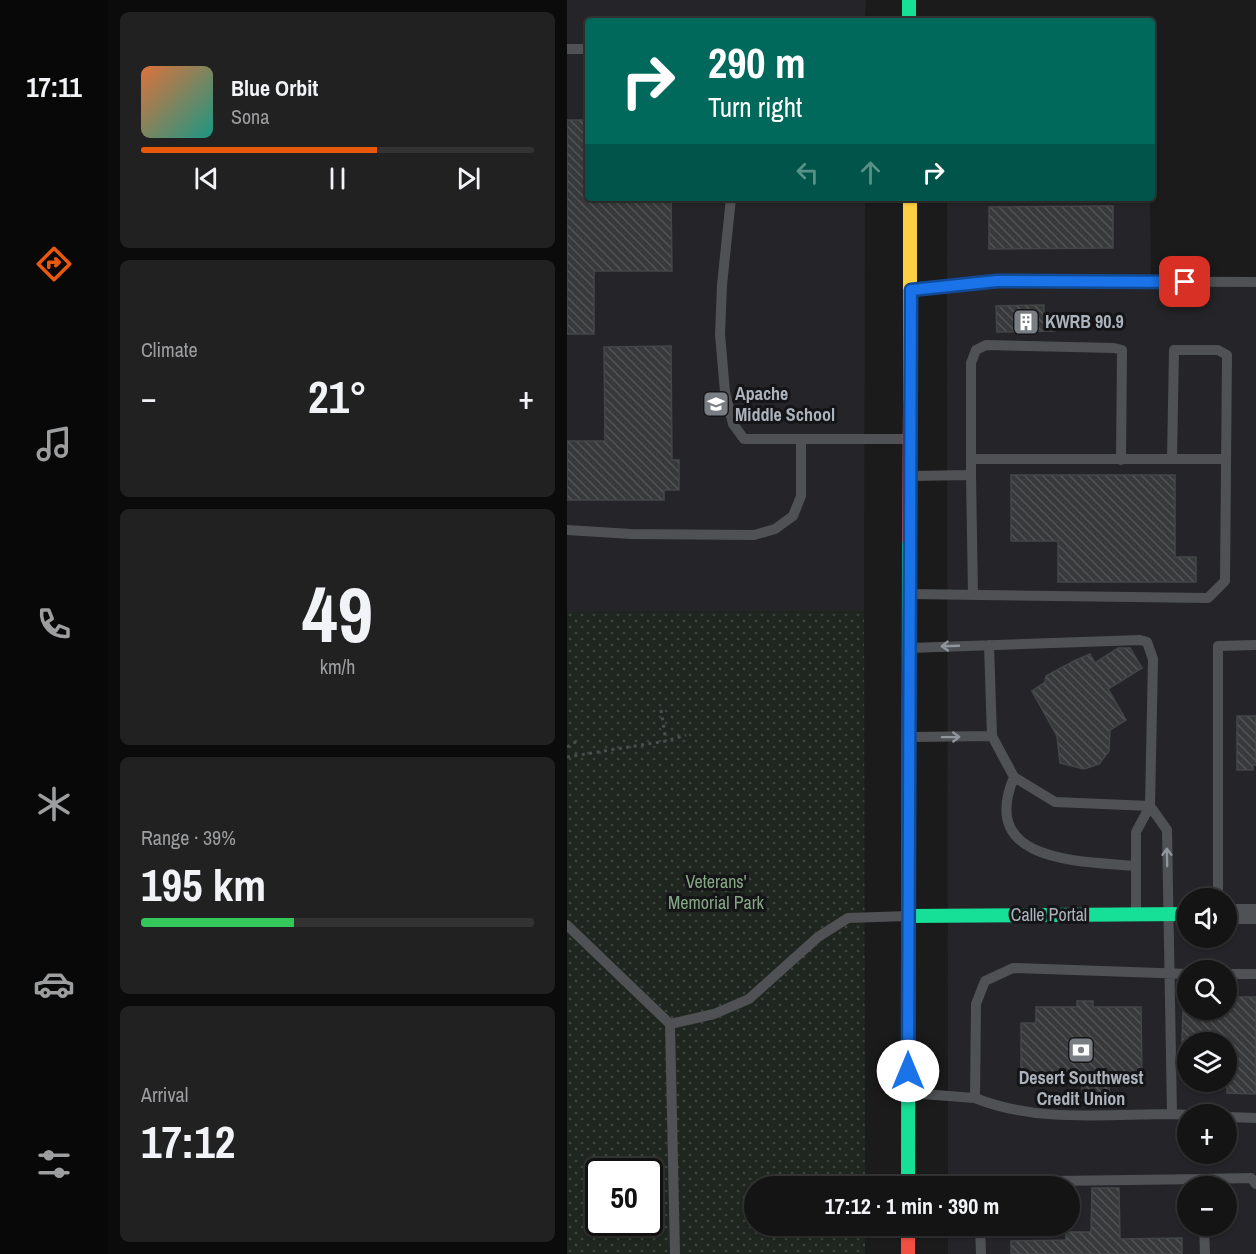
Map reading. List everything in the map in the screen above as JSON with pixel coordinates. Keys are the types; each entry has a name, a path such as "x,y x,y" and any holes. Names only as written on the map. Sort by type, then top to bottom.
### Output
{"main road":[{"path":"909,0 909,18"},
{"path":"908,1176 910,201"},
{"name":"Calle Portal","path":"909,916 1177,914"},
{"path":"908,1236 908,1254"}],"street":[{"path":"1237,914 1256,914"}],"lane":[{"path":"567,49 585,49"},
{"path":"731,201 721,285 720,334 725,392 733,424 744,439 910,439"},
{"path":"911,290 997,281 1256,282"},
{"path":"973,595 971,363 976,350 986,345 1122,350 1121,460"},
{"path":"910,594 1208,598 1225,581 1227,355 1218,350 1174,350 1172,459"},
{"path":"567,530 631,534 754,535 775,529 793,516 801,496 801,439"},
{"path":"971,459 1226,459"},
{"path":"910,476 971,475"},
{"path":"910,648 1140,640 1147,642 1153,659 1150,806 1136,832 1136,915"},
{"path":"989,645 992,736 1014,777 1055,802 1150,806"},
{"path":"1218,888 1218,646 1256,645"},
{"path":"909,738 992,736"},
{"path":"1014,777 1005,797 1007,822 1020,844 1069,861 1136,866"},
{"path":"1150,806 1167,830 1172,1114"},
{"path":"670,1024 714,1014 749,999 818,937 848,918 909,916"},
{"path":"567,926 670,1024 675,1254"},
{"path":"975,1098 976,1004 985,981 1013,968 1177,975"},
{"path":"1237,975 1256,975"},
{"path":"908,1093 975,1098 1003,1110 1041,1115 1177,1114"},
{"path":"1237,1117 1256,1118"},
{"path":"1237,1179 1251,1178 1256,1184"},
{"path":"1080,1182 1177,1183"},
{"path":"980,1236 981,1254"},
{"path":"1204,1236 1205,1254"}],"path":[{"path":"661,710 666,741"},
{"path":"567,757 666,741 686,735"},
{"path":"567,747 577,741"}],"shaded area":[{"name":"Apache Middle School","path":"567,0 866,0 865,18 585,18 585,201 865,201 864,611 567,612"},
{"path":"947,201 1150,201 1151,277 1256,278 1256,1254 948,1254 948,1236 1080,1236 1080,1176 948,1176"}],"green space":[{"name":"Veterans' Memorial Park","path":"864,611 865,1176 744,1176 744,1236 865,1236 865,1254 567,1254 567,612"}],"building":[{"path":"567,120 585,120 585,201 671,201 672,271 594,271 594,334 567,334"},
{"path":"1113,206 1113,248 989,249 989,207"},
{"name":"KWRB 90.9","path":"1044,305 1044,313 1055,313 1055,331 997,332 996,306"},
{"path":"671,346 672,460 679,460 679,490 664,490 664,500 567,500 567,441 605,441 604,347"},
{"path":"1011,475 1175,475 1175,557 1196,557 1196,582 1058,582 1058,541 1011,541"},
{"path":"1118,648 1130,648 1142,668 1108,689 1126,720 1110,730 1109,751 1099,764 1084,769 1060,763 1057,736 1032,691 1045,682 1046,676 1074,661 1090,654 1095,663"},
{"path":"1237,716 1256,716 1256,765 1253,765 1253,770 1237,770"},
{"path":"1237,997 1256,997 1256,1094 1227,1093 1237,1092 1237,1032 1182,1032 1183,1020 1237,1020"},
{"name":"Desert Southwest Credit Union","path":"1077,1001 1093,1001 1093,1007 1141,1007 1142,1077 1109,1077 1109,1104 1082,1104 1082,1077 1021,1077 1021,1023 1036,1023 1036,1007 1077,1007"},
{"path":"1092,1188 1119,1188 1120,1239 1182,1238 1182,1254 1011,1254 1011,1241 1066,1240 1066,1236 1080,1236 1080,1232 1091,1232"}],"traffic: fast":[{"path":"909,0 909,18"},
{"path":"908,1176 909,540"},
{"path":"909,916 1177,914"}],"traffic: slow":[{"path":"910,201 910,404"}],"traffic: jam":[{"path":"909,540 910,404"},
{"path":"908,1236 908,1254"}],"place":[{"name":"KWRB 90.9","path":"1026,322"},
{"name":"Apache Middle School","path":"716,404"},
{"name":"Desert Southwest Credit Union","path":"1081,1050"}],"route":[{"path":"908,1071 911,290 997,281 1185,282"}]}
